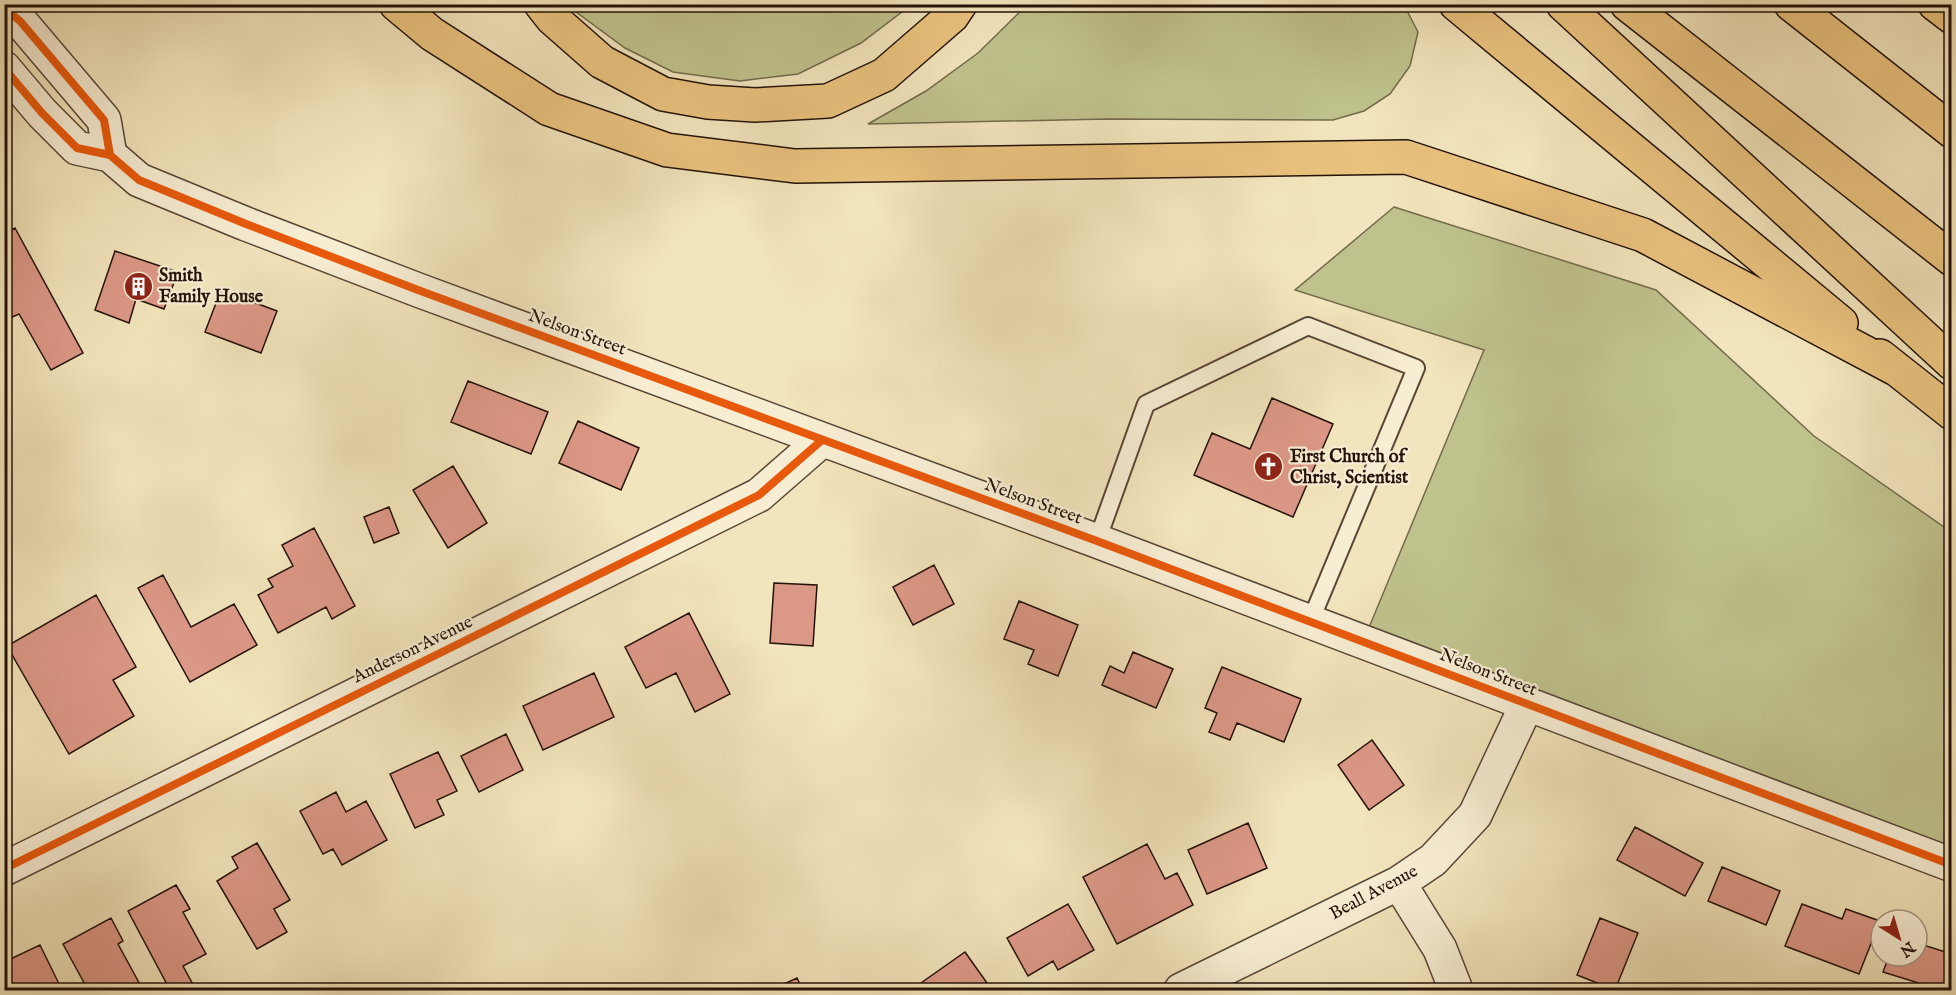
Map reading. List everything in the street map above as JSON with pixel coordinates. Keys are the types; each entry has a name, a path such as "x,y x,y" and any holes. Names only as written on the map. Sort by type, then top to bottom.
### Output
{"highway":[{"path":"396,4 432,34 549,109 667,150 795,166 1406,157 1643,235 1896,369"},
{"path":"541,4 552,18 602,62 663,94 708,102 755,105 828,101 884,75 952,16 960,4"},
{"path":"1456,4 1952,413"},
{"path":"1563,4 1952,363"},
{"path":"1627,4 1952,259"},
{"path":"1791,4 1952,131"},
{"path":"1935,4 1952,17"}],"street":[{"path":"4,8 20,21 104,120 110,156"},
{"name":"Nelson Street","path":"4,68 42,113 77,148 110,156 139,180 246,224 1097,541 1952,865"},
{"name":"Anderson Avenue","path":"4,869 759,495 822,440"},
{"name":"Beall Avenue","path":"1181,990 1399,883 1433,860 1475,815 1527,704"},
{"path":"1399,883 1440,949 1456,990"}],"lane":[{"path":"1097,541 1146,404 1308,326 1416,368 1310,622"}],"green space":[{"path":"569,5 911,5 861,43 798,74 740,81 673,72 625,48"},
{"path":"1027,5 1404,5 1418,32 1410,66 1390,94 1364,111 1333,120 1107,119 868,124 926,91 978,53"},
{"path":"1394,207 1656,290 1814,436 1951,532 1951,865 1363,642 1484,350 1295,290"}],"building":[{"path":"15,228 83,353 51,370 19,314 10,318 4,307 4,234"},
{"name":"Smith Family House","path":"115,251 178,272 164,309 136,299 129,323 95,310"},
{"path":"221,290 277,311 261,353 205,332"},
{"path":"468,381 548,412 531,454 451,422"},
{"path":"1272,398 1333,424 1293,517 1194,475 1212,433 1250,449"},
{"path":"578,421 639,448 621,490 559,463"},
{"path":"453,466 487,523 448,548 413,490"},
{"path":"389,507 399,533 374,543 364,517"},
{"path":"314,528 355,606 332,619 326,607 278,633 258,595 273,587 268,579 293,566 282,545"},
{"path":"934,565 954,604 913,625 893,587"},
{"path":"163,575 191,627 234,604 257,645 190,682 138,588"},
{"path":"774,583 817,585 813,646 770,643"},
{"path":"96,595 136,667 113,680 134,716 69,754 7,646"},
{"path":"1019,601 1078,625 1058,676 1028,664 1034,650 1004,639"},
{"path":"689,613 730,694 695,712 676,673 646,688 625,647"},
{"path":"1133,652 1173,669 1156,708 1102,685 1110,666 1124,673"},
{"path":"1222,667 1301,699 1284,742 1237,723 1230,740 1209,732 1217,713 1205,708"},
{"path":"594,673 614,717 543,750 523,706"},
{"path":"506,734 523,770 479,792 461,756"},
{"path":"1372,740 1404,785 1369,810 1338,765"},
{"path":"438,752 457,791 437,800 444,815 415,828 390,774"},
{"path":"336,792 346,812 366,801 387,840 342,865 333,849 323,854 300,811"},
{"path":"1248,823 1267,868 1207,894 1188,850"},
{"path":"1635,827 1703,863 1685,896 1617,860"},
{"path":"257,843 290,900 274,909 287,932 257,949 217,881 238,868 232,857"},
{"path":"1147,844 1165,879 1177,873 1193,905 1117,944 1083,877"},
{"path":"1722,867 1780,891 1766,925 1708,901"},
{"path":"176,885 190,909 183,912 206,954 183,966 196,990 170,990 128,911"},
{"path":"1068,904 1094,950 1058,970 1053,961 1028,976 1007,938"},
{"path":"1802,904 1842,919 1846,909 1869,917 1869,949 1859,974 1785,946"},
{"path":"111,918 123,941 118,944 143,990 88,990 63,944"},
{"path":"1600,918 1638,933 1615,990 1577,975"},
{"path":"40,945 62,990 4,990 4,962"},
{"path":"1929,947 1952,954 1952,990 1941,990 1883,972 1884,968 1929,968"},
{"path":"965,952 992,990 911,990"},
{"path":"797,978 803,990 771,990"}],"cycle path":[{"path":"4,8 20,21 104,120 110,155"},
{"path":"4,68 42,113 77,148 110,155 139,180 246,224 418,290 1097,541 1952,865"},
{"path":"4,869 759,495 822,440"}],"place":[{"name":"Smith Family House","path":"138,286"},
{"name":"First Church of Christ, Scientist","path":"1269,467"}]}
